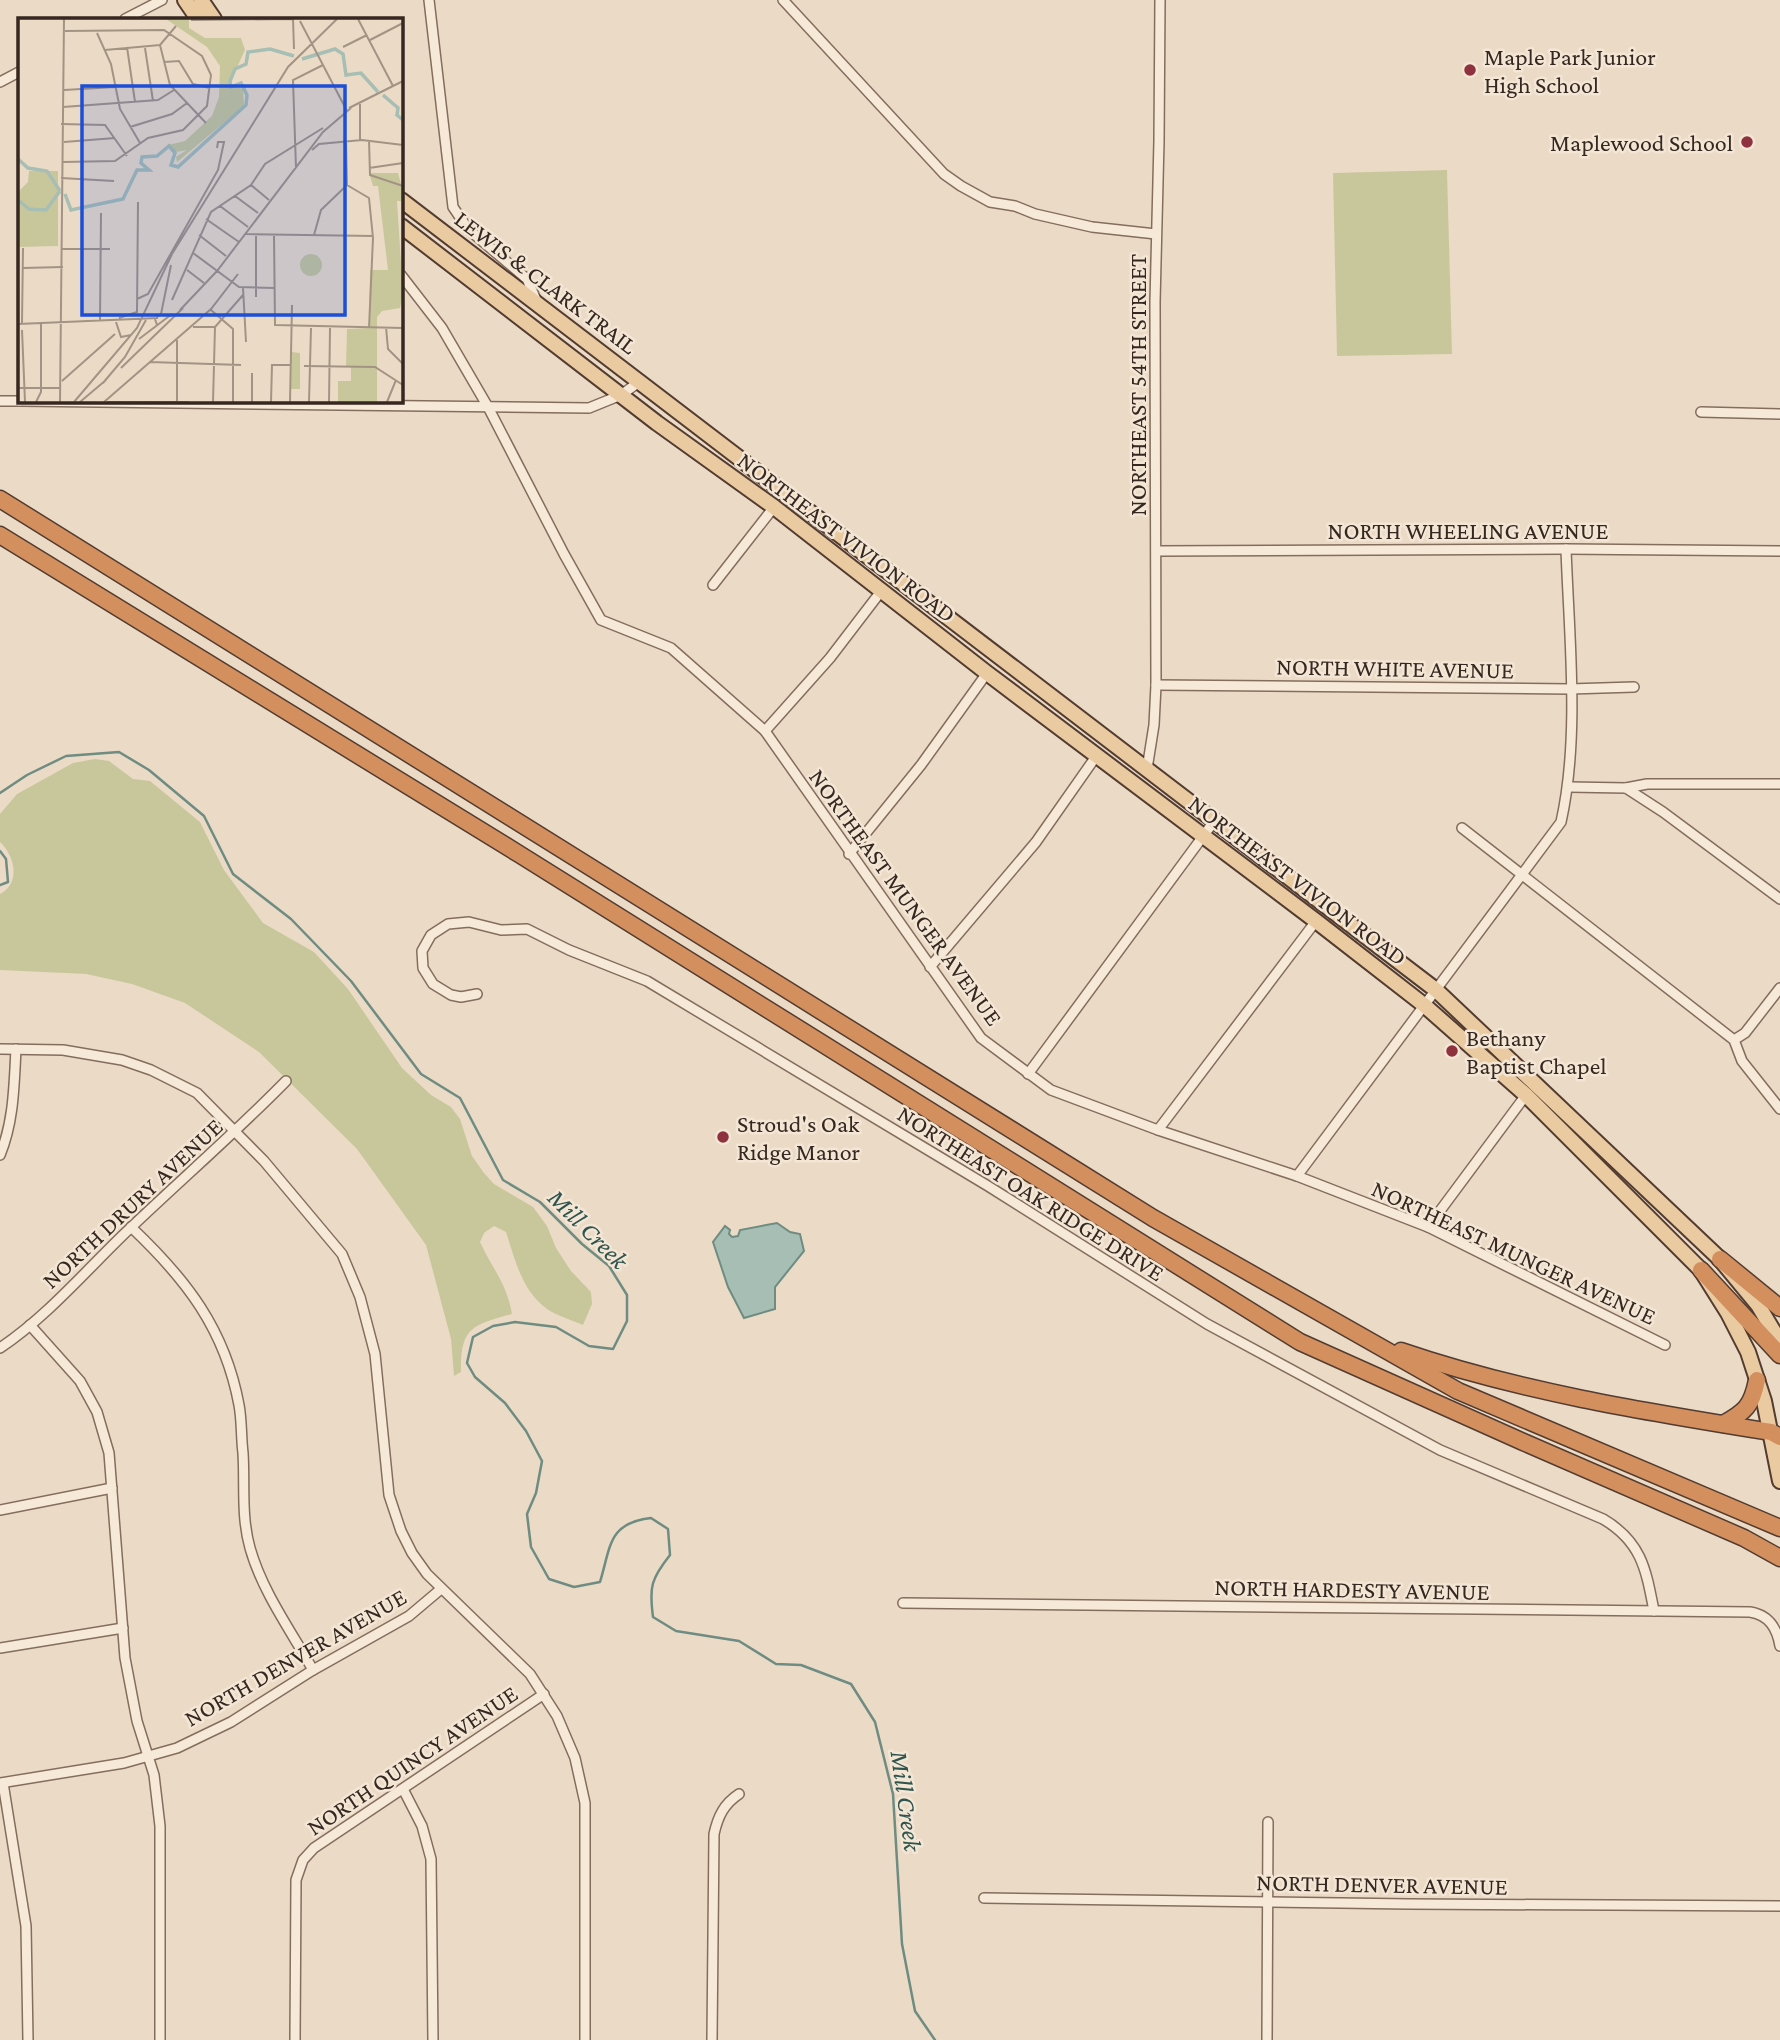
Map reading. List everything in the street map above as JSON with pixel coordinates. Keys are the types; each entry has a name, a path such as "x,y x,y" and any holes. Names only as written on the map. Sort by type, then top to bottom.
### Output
{"highway":[{"path":"0,499 1153,1218 1458,1391 1780,1528"},
{"path":"0,535 519,854 1300,1342 1744,1538 1780,1558"},
{"path":"1720,1259 1780,1308"},
{"path":"1701,1270 1780,1355"},
{"path":"1364,1338 1457,1370 1647,1412 1776,1434"},
{"path":"1723,1424 1742,1413 1754,1398 1757,1380"}],"main road":[{"path":"185,0 197,18"},
{"path":"201,0 213,18"},
{"name":"LEWIS & CLARK TRAIL","path":"402,201 664,401"},
{"name":"LEWIS & CLARK TRAIL","path":"402,227 657,423"},
{"name":"NORTHEAST VIVION ROAD","path":"664,401 1436,990 1720,1259 1758,1304 1780,1342"},
{"name":"NORTHEAST VIVION ROAD","path":"657,423 775,507 987,673 1316,921 1424,1005 1526,1095 1701,1270 1748,1352 1776,1434 1780,1481"}],"street":[{"path":"127,18 163,0"},
{"path":"429,0 451,200 464,224 527,279 538,304"},
{"path":"783,0 944,174 961,186 990,202 1015,206 1035,214 1092,227 1156,234"},
{"name":"NORTHEAST 54TH STREET","path":"1147,769 1154,725 1156,685 1154,302 1160,0"},
{"path":"0,82 18,73"},
{"name":"NORTHEAST MUNGER AVENUE","path":"402,276 442,328 488,407 601,620 671,648 765,731 981,1038 1051,1090 1158,1130 1297,1176 1428,1227 1665,1345"},
{"path":"98,402 589,408 621,395 639,382"},
{"path":"0,401 18,401"},
{"path":"1701,412 1780,414"},
{"path":"713,585 775,507"},
{"path":"1297,1176 1561,822 1569,787 1570,689 1566,549"},
{"name":"NORTH WHEELING AVENUE","path":"1157,551 1780,551"},
{"path":"765,731 830,658 882,590"},
{"path":"849,854 921,765 987,673"},
{"name":"NORTH WHITE AVENUE","path":"1156,685 1570,689 1634,687"},
{"path":"930,967 1036,842 1097,755"},
{"path":"1569,787 1780,784"},
{"path":"1626,788 1663,812 1780,899"},
{"path":"1028,1074 1215,820"},
{"path":"1462,828 1734,1040 1742,1061 1780,1109"},
{"path":"1158,1130 1316,921"},
{"name":"NORTHEAST OAK RIDGE DRIVE","path":"477,994 461,997 451,995 433,984 423,968 422,951 431,935 448,924 469,922 501,930 527,929 569,950 647,981 988,1186 1207,1324 1440,1450 1615,1526 1634,1546 1641,1558 1654,1611"},
{"path":"1734,1040 1745,1033 1780,988"},
{"path":"0,1049 93,1054 150,1070 197,1093 264,1161 342,1254 360,1297 375,1353 392,1507 412,1553 441,1589 524,1667 544,1694 569,1741 586,1803 585,2040"},
{"path":"0,1155 8,1134 13,1108 16,1049"},
{"name":"NORTH DRURY AVENUE","path":"0,1348 30,1325 194,1167 235,1133 286,1081"},
{"path":"1428,1227 1526,1095"},
{"path":"131,1227 180,1277 203,1308 219,1342 239,1406 244,1520 249,1546 263,1583 313,1670"},
{"path":"30,1325 70,1368 91,1399 109,1453 129,1679 137,1721 150,1757 160,1826 160,2040"},
{"path":"0,1510 112,1488"},
{"name":"NORTH DENVER AVENUE","path":"2,1783 150,1757 177,1748 231,1723 313,1670 409,1616 441,1589"},
{"name":"NORTH HARDESTY AVENUE","path":"903,1603 1757,1614 1773,1624 1780,1646"},
{"path":"0,1648 123,1628"},
{"name":"NORTH QUINCY AVENUE","path":"295,2040 296,1880 303,1860 314,1848 544,1694"},
{"path":"2,1783 26,1926 28,2040"},
{"path":"402,1789 422,1826 431,1859 433,2040"},
{"path":"712,2040 714,1834 725,1805 739,1794"},
{"path":"1267,2040 1268,1822"},
{"name":"NORTH DENVER AVENUE","path":"984,1898 1780,1906"}],"green space":[{"path":"1447,170 1452,354 1337,356 1333,173"},
{"path":"95,759 109,761 133,779 150,781 200,822 224,870 263,923 314,952 348,989 402,1068 431,1095 451,1107 460,1119 472,1156 484,1173 494,1184 533,1207 547,1226 556,1248 571,1271 591,1292 592,1304 583,1325 538,1302 525,1284 506,1232 494,1226 484,1233 480,1242 503,1285 512,1314 487,1321 472,1330 463,1346 461,1372 454,1376 451,1339 426,1245 357,1149 259,1052 185,1003 132,984 86,974 0,970 0,894 11,883 14,869 9,854 0,842 0,814 17,794 73,763"}],"shaded area":[{"path":"777,1223 790,1232 800,1234 804,1251 775,1287 775,1309 744,1318 728,1287 713,1242 725,1226 732,1237 738,1236 740,1230"}],"waterway":[{"name":"Mill Creek","path":"0,793 27,775 66,756 119,752 149,770 204,816 233,874 291,919 351,981 421,1074 460,1098 503,1180 540,1202 582,1244 609,1266 627,1295 627,1321 613,1349 589,1346 556,1327 515,1322 493,1326 473,1337 467,1363 475,1377 505,1403 526,1431 542,1461 536,1493 527,1514 531,1547 549,1579 574,1587 600,1582 610,1547 619,1531 626,1525 651,1518 668,1529 670,1555 653,1584 653,1617 676,1631 739,1641 776,1664 801,1665 851,1684 875,1722 893,1794 902,1944 915,2011 935,2040"},
{"name":"Mill Creek","path":"0,851 6,859 8,882 0,885"}],"place":[{"name":"Maple Park Junior High School","path":"1470,70"},
{"name":"Maplewood School","path":"1747,142"},
{"name":"Bethany Baptist Chapel","path":"1452,1051"},
{"name":"Stroud's Oak Ridge Manor","path":"723,1137"}]}
